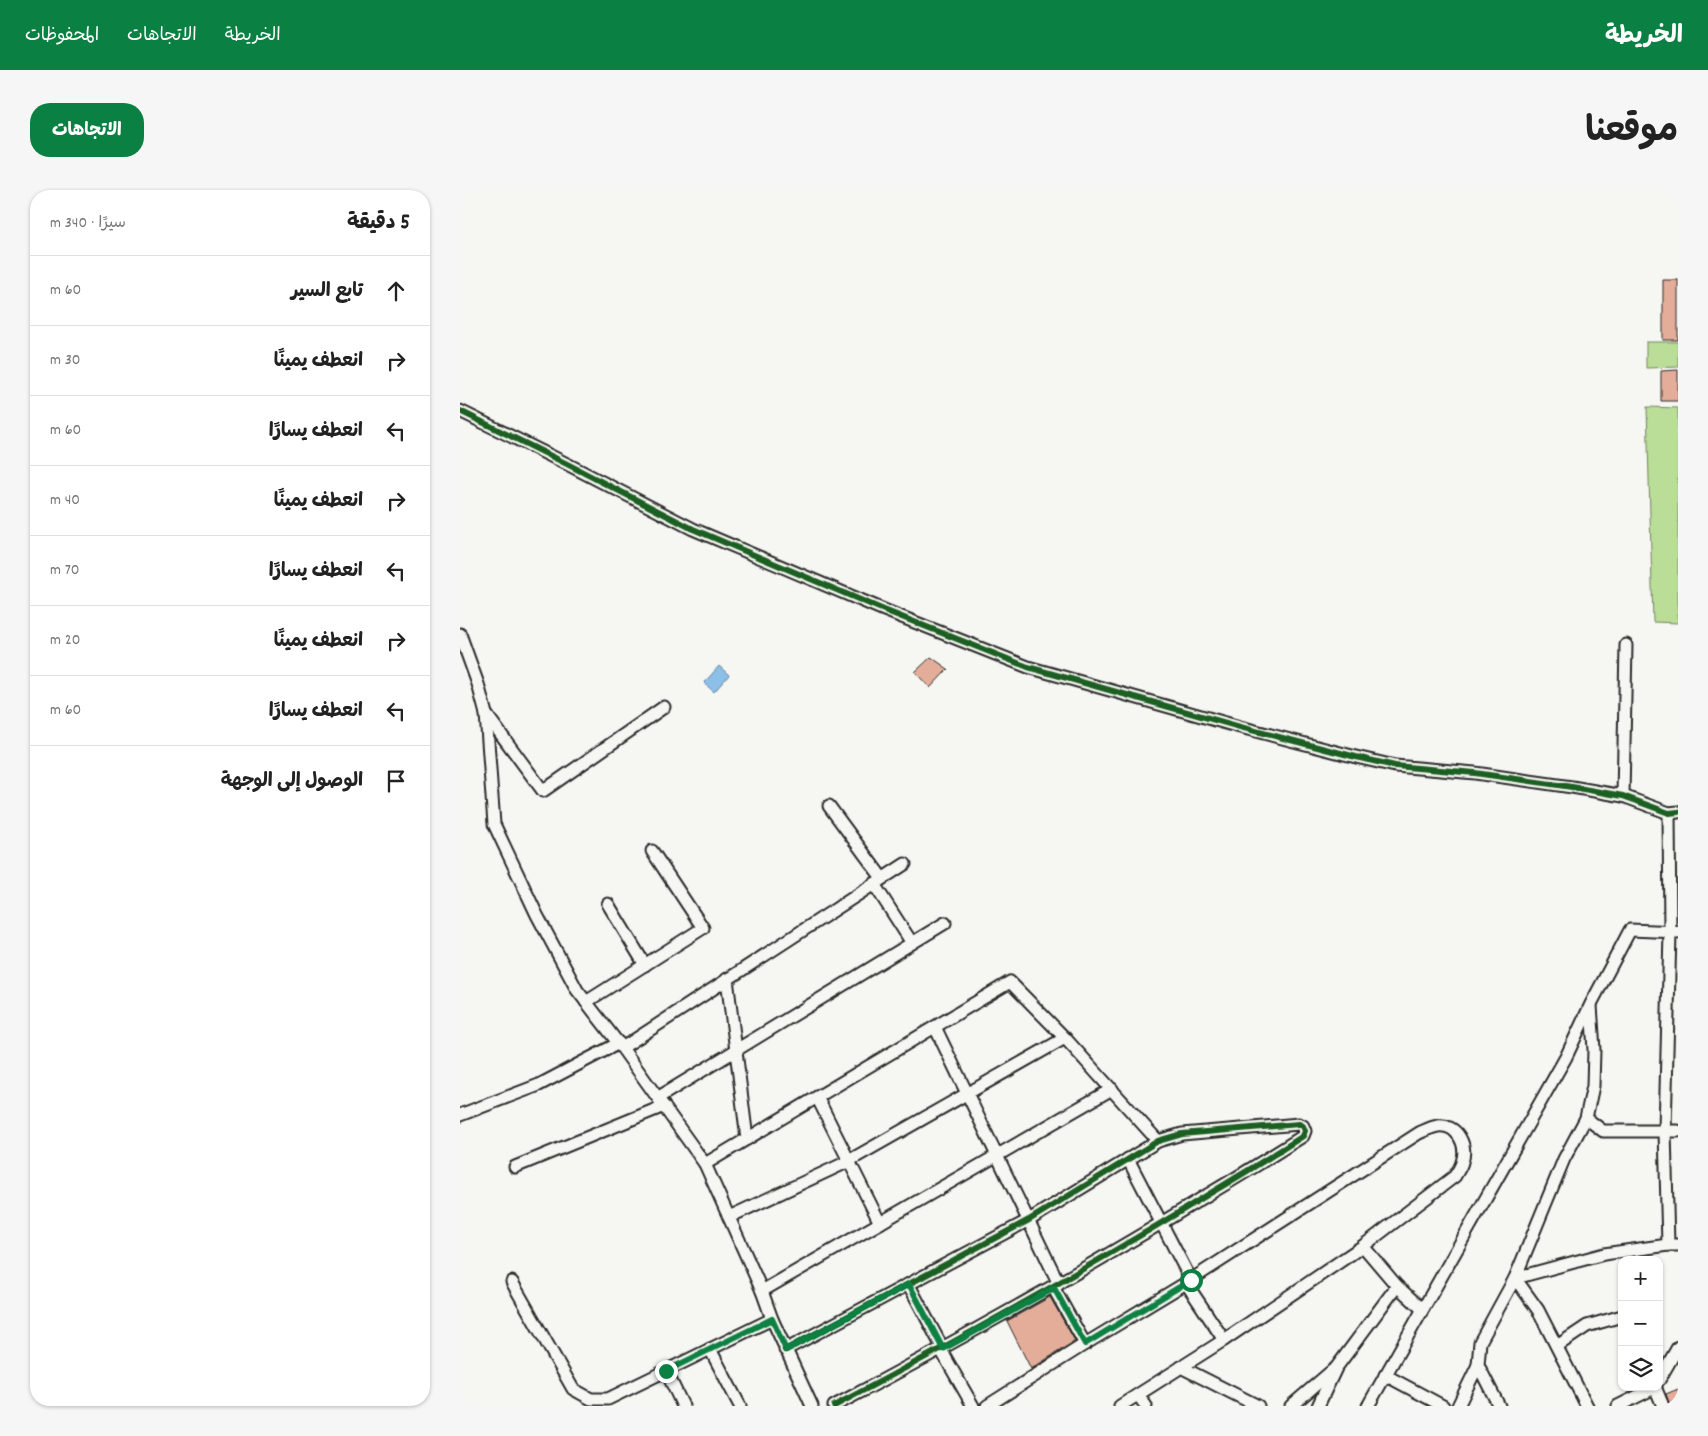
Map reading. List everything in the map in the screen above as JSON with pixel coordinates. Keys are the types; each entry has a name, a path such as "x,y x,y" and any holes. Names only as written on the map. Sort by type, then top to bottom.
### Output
{"street":[{"path":"460,411 693,529 884,610 1028,667 1240,727 1395,766 1475,773 1623,796 1674,812 1674,933 1665,1131 1673,1245 1629,1255 1604,1254 1515,1278"},
{"path":"460,634 478,684 486,714 494,824 537,915 577,990 705,1164 812,1406"},
{"path":"1623,796 1626,645"},
{"path":"486,714 543,791 664,707"},
{"path":"829,806 878,881 912,943"},
{"path":"586,1002 704,928 652,851"},
{"path":"460,1114 539,1085 620,1046 905,864"},
{"path":"608,904 645,965"},
{"path":"515,1167 661,1102 735,1051 945,922"},
{"path":"1368,1406 1566,1057 1591,1004 1630,930 1674,933"},
{"path":"727,979 747,1139"},
{"path":"705,1164 1010,982 1065,1038 1158,1141"},
{"path":"1458,1406 1478,1365 1480,1342 1515,1278 1564,1158 1586,1118 1593,1086 1594,1050 1591,1004"},
{"path":"935,1027 1029,1220 1056,1286 1085,1344"},
{"path":"729,1217 849,1161 1065,1038"},
{"path":"762,1291 1112,1089"},
{"path":"817,1097 880,1223"},
{"path":"1586,1118 1603,1131 1678,1131"},
{"path":"786,1350 1029,1220 1158,1141 1182,1134 1299,1124 1303,1126 1305,1131 1301,1138 1162,1223 1056,1286 834,1406"},
{"path":"987,1406 1085,1344 1189,1282 1418,1133 1438,1126 1454,1129 1460,1136 1464,1151 1462,1162 1455,1176 1363,1246 1224,1340 1120,1406"},
{"path":"1128,1159 1162,1223 1189,1282 1224,1340"},
{"path":"1363,1246 1397,1286 1422,1309"},
{"path":"1515,1278 1538,1310 1586,1406"},
{"path":"512,1282 573,1389 591,1399 610,1402 666,1371 772,1319"},
{"path":"909,1284 973,1406"},
{"path":"1318,1406 1336,1368 1397,1286"},
{"path":"1557,1346 1587,1326 1618,1317"},
{"path":"1663,1373 1678,1346"},
{"path":"710,1349 740,1406"},
{"path":"1478,1365 1499,1406"},
{"path":"1181,1368 1258,1406"},
{"path":"1291,1406 1336,1368"},
{"path":"666,1371 683,1406"},
{"path":"1385,1375 1443,1406"},
{"path":"1618,1406 1646,1391"},
{"path":"1658,1391 1663,1406"},
{"path":"1138,1395 1146,1406"}],"green space":[{"path":"1646,342 1678,342 1678,367 1646,368"},
{"path":"1647,407 1678,408 1678,623 1653,622"}],"water":[{"path":"719,666 729,675 714,692 704,683"}],"building":[{"path":"1663,280 1678,280 1678,340 1663,340"},
{"path":"1678,370 1678,401 1661,401 1661,371"},
{"path":"931,657 948,669 930,688 915,672"},
{"path":"1050,1297 1075,1341 1031,1369 1007,1321"},
{"path":"1678,1389 1678,1406 1670,1406 1666,1394"}],"cycle path":[{"path":"460,411 693,529 884,610 1028,667 1240,727 1395,766 1475,773 1572,787 1623,796 1669,813 1678,812"},
{"path":"785,1350 1029,1220 1158,1141 1182,1134 1299,1124 1303,1126 1305,1131 1303,1136 1163,1222 1023,1303 834,1406"}],"route":[{"path":"666,1371 772,1319 786,1350 909,1284 943,1349 1054,1288 1085,1344 1191,1280"}]}
